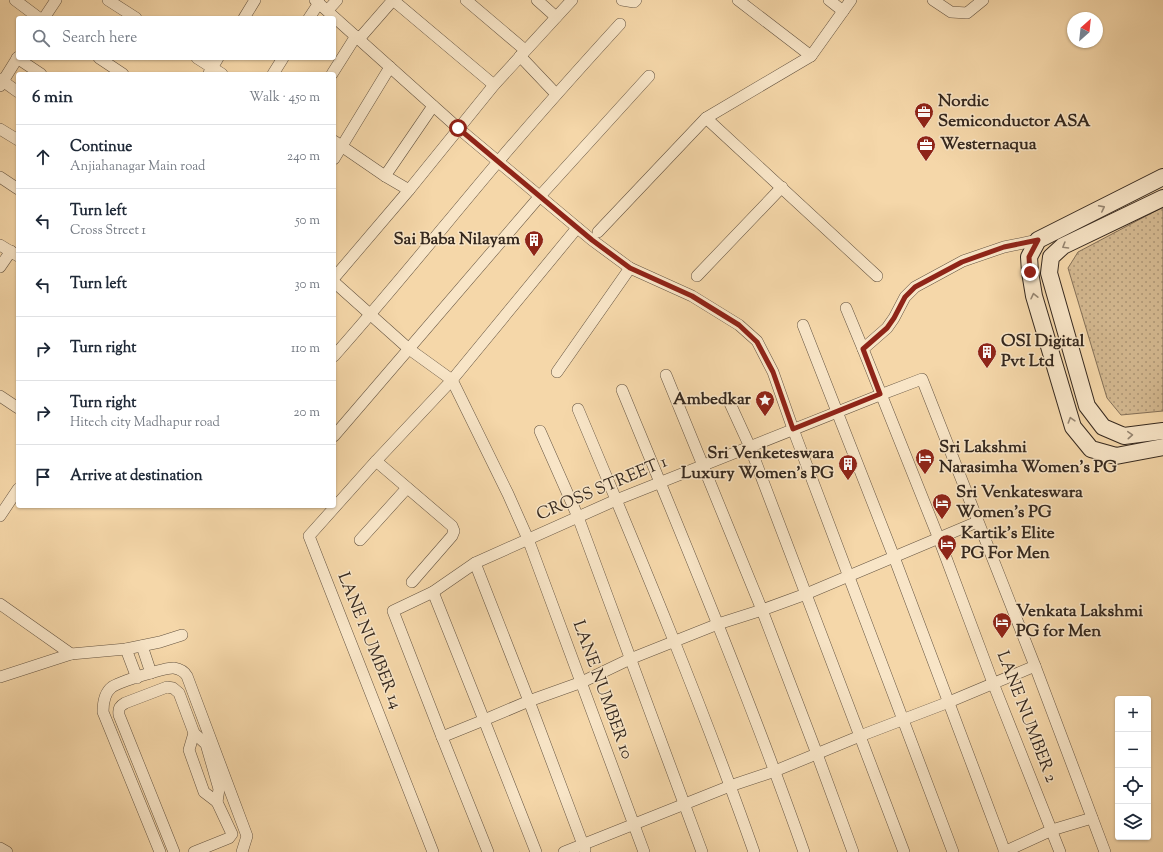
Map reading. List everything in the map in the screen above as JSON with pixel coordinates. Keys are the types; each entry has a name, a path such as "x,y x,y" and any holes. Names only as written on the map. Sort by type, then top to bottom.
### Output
{"main road":[{"path":"1163,177 1038,240 1029,257 1034,296 1073,427 1091,449 1116,456 1163,447"},
{"path":"1163,198 1063,246 1051,257 1049,273 1086,406 1103,427 1124,436 1163,431"}],"street":[{"path":"15,0 36,16"},
{"path":"45,16 56,0"},
{"path":"108,0 133,16"},
{"path":"245,16 255,0"},
{"path":"328,10 337,0"},
{"path":"333,72 357,38 393,0 494,85"},
{"path":"466,0 523,53 556,94"},
{"path":"537,0 556,17"},
{"path":"336,276 409,190 494,85 572,0"},
{"path":"622,0 634,2 636,0"},
{"path":"738,0 811,56"},
{"path":"829,0 843,11"},
{"path":"598,232 706,118 811,56 851,0"},
{"path":"933,0 951,12 967,13 983,0"},
{"path":"310,16 317,2 334,16"},
{"path":"336,18 458,128 592,240 630,268 692,296 739,325 757,342 773,372 848,576 953,852"},
{"path":"336,354 556,94 620,24"},
{"path":"16,91 1,82 17,60"},
{"path":"21,60 38,72"},
{"path":"102,60 120,72"},
{"path":"202,60 213,66"},
{"path":"274,72 282,60"},
{"path":"390,67 338,144 385,176 409,190"},
{"path":"336,434 540,196 649,76"},
{"path":"385,176 433,106"},
{"path":"706,118 877,276"},
{"path":"0,128 16,139"},
{"path":"0,177 16,188"},
{"path":"697,276 782,187"},
{"path":"412,582 452,536 454,530 452,526 376,461 452,380 577,228"},
{"path":"863,349 887,328 905,297 915,287 962,262 1004,247 1038,240"},
{"path":"0,245 14,254 0,267"},
{"path":"558,372 630,268"},
{"path":"336,284 409,349 452,380"},
{"name":"LANE NUMBER 2","path":"846,308 939,539 993,683 1060,852"},
{"path":"803,325 894,557 1004,852 1052,830 1092,818"},
{"path":"666,375 762,610 853,852"},
{"name":"CROSS STREET 1","path":"442,737 394,611 433,592 475,563 660,482 880,394 922,379 978,522"},
{"name":"LANE NUMBER 10","path":"452,380 508,494 528,539 644,852"},
{"path":"622,390 718,624 775,771 804,852"},
{"path":"0,396 16,407"},
{"path":"728,399 750,447 904,852"},
{"path":"578,409 675,642 754,852"},
{"path":"540,430 578,517 702,852"},
{"name":"LANE NUMBER 14","path":"336,506 376,461"},
{"path":"360,540 407,488"},
{"path":"0,516 16,492"},
{"name":"LANE NUMBER 14","path":"334,508 309,536 433,852"},
{"path":"488,852 442,737 529,701 582,682 630,659 718,624 806,594 978,522 1035,666 1105,852"},
{"path":"475,563 584,848"},
{"path":"433,592 536,852"},
{"path":"0,604 71,654"},
{"path":"0,677 71,654 126,649 160,642 182,635"},
{"path":"142,646 151,673"},
{"path":"126,649 137,678"},
{"path":"564,852 584,848 634,824 730,786 775,771 1035,666"},
{"path":"160,852 103,712 103,701 112,687 168,668 174,668 184,672 187,676 214,760 220,789 217,802"},
{"path":"174,852 119,715 119,707 122,705 167,687 173,688 178,693 194,733 206,744 214,760 247,836 242,852"},
{"path":"194,733 190,750 204,792 217,802 232,834 229,838 194,852"},
{"path":"129,776 141,771"},
{"path":"0,848 7,852"}],"shaded area":[{"path":"1163,207 1163,411 1121,415 1107,398 1068,268 1078,252"}],"place":[{"name":"Nordic Semiconductor ASA","path":"924,129"},
{"name":"Westernaqua","path":"926,162"},
{"name":"Sai Baba Nilayam","path":"534,257"},
{"name":"OSI Digital Pvt Ltd","path":"987,369"},
{"name":"Ambedkar","path":"765,417"},
{"name":"Sri Lakshmi Narasimha Women's PG","path":"925,475"},
{"name":"Sri Venketeswara Luxury Women's PG","path":"848,481"},
{"name":"Sri Venkateswara Women's PG","path":"942,520"},
{"name":"Kartik's Elite PG For Men","path":"947,561"},
{"name":"Venkata Lakshmi PG for Men","path":"1002,639"}],"route":[{"path":"458,128 577,228 630,268 692,296 739,325 757,342 773,372 793,429 880,394 863,349 887,328 905,297 915,287 962,262 1004,247 1038,240 1029,257 1030,272"}]}
